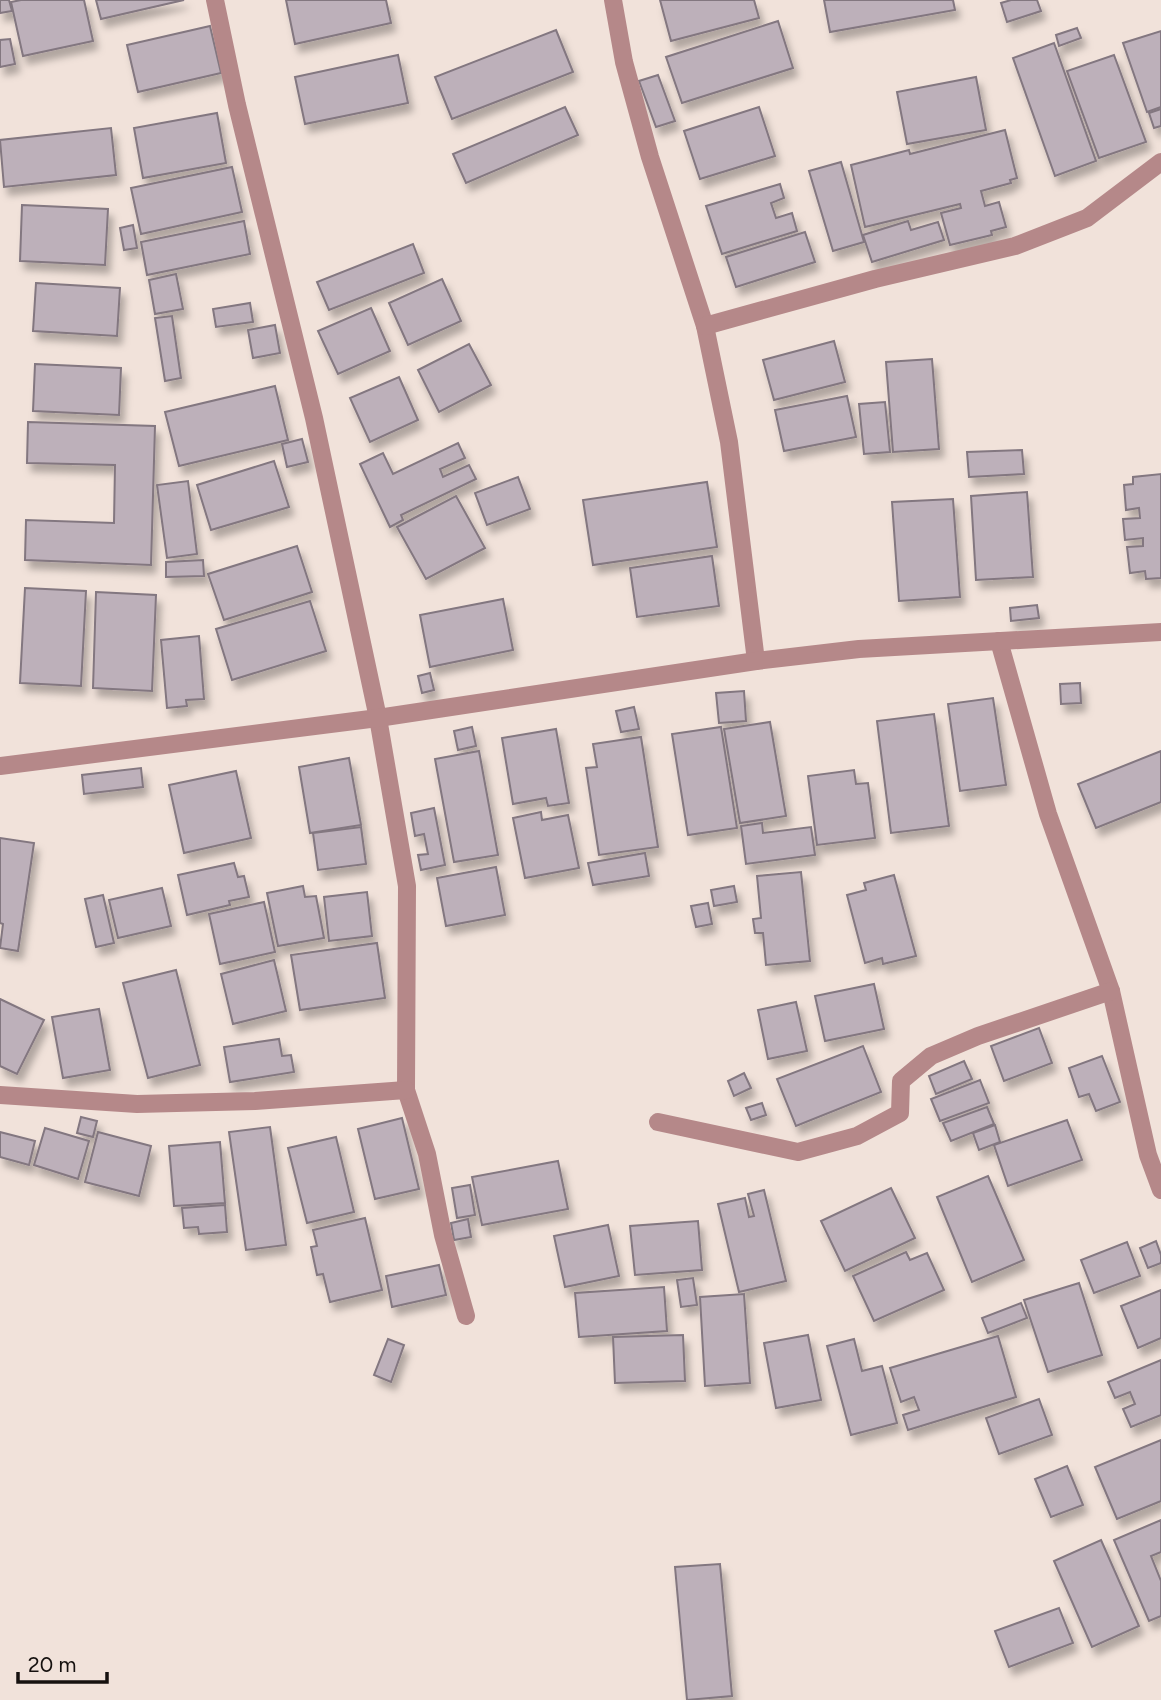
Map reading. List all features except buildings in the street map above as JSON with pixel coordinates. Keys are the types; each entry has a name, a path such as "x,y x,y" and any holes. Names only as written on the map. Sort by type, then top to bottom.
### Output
{"street":[{"path":"215,0 237,104 314,418 378,718 407,886 406,1090 427,1154 443,1235 466,1316"},
{"path":"613,0 624,62 650,157 705,326 729,442 756,661"},
{"path":"705,326 875,278 1015,246 1087,218 1161,162"},
{"path":"0,766 378,718 756,661 859,649 1161,632"},
{"path":"999,641 1048,814 1111,991 1148,1155 1161,1190"},
{"path":"658,1122 798,1152 836,1143 857,1136 900,1113 901,1080 931,1056 978,1036 1111,991"},
{"path":"0,1095 137,1104 256,1101 406,1090"}]}
